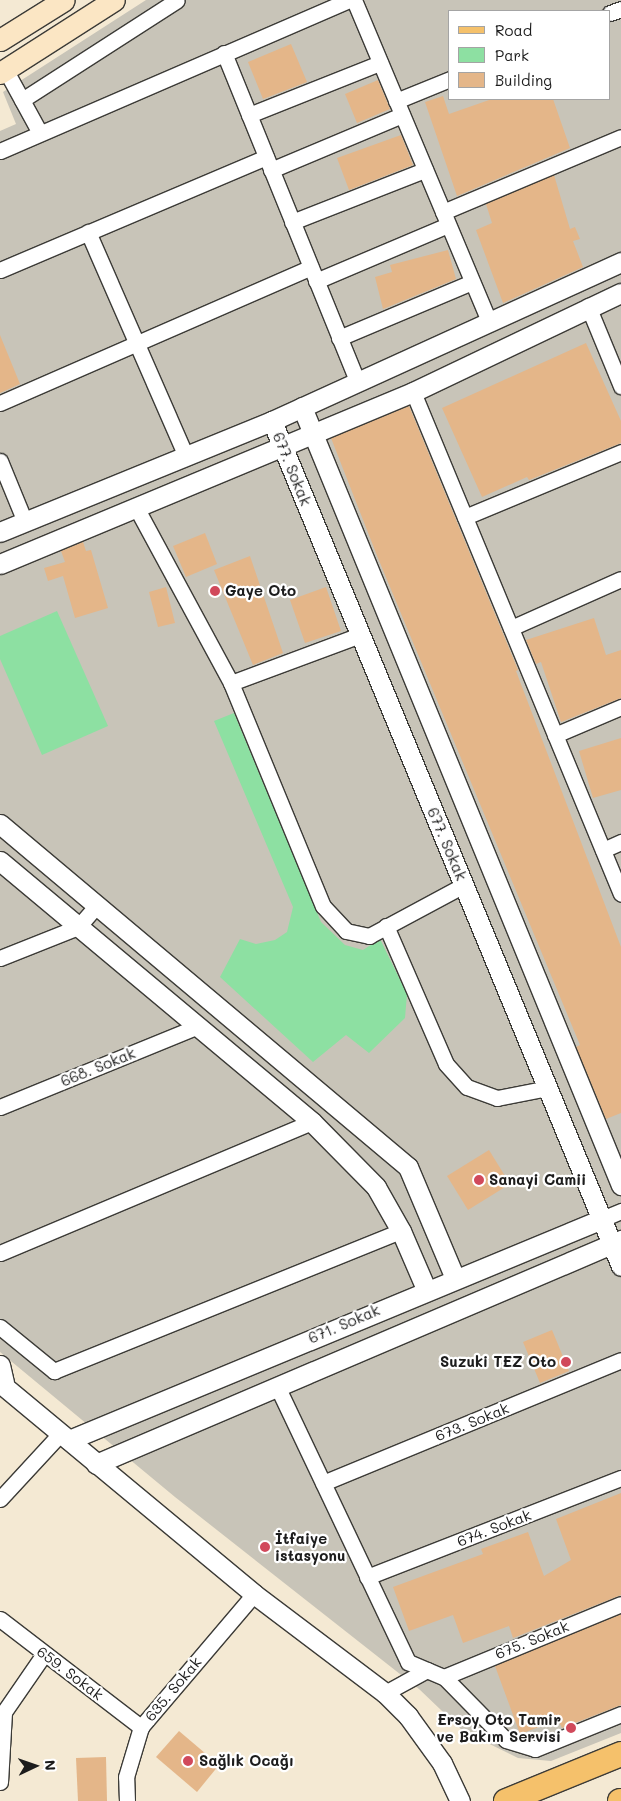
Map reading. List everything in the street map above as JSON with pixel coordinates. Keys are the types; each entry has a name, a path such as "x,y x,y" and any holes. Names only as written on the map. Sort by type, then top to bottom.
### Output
{"main road":[{"path":"0,40 64,0"},
{"path":"3,71 114,0"},
{"path":"506,1801 621,1754"}],"street":[{"path":"22,100 177,0"},
{"path":"0,151 349,0"},
{"path":"354,0 489,321"},
{"path":"224,54 358,384"},
{"path":"249,115 380,63"},
{"path":"3,71 40,133"},
{"path":"0,270 88,232 269,164 399,108 448,80"},
{"path":"316,281 621,137"},
{"path":"292,222 425,170"},
{"path":"88,232 186,456"},
{"path":"0,532 358,384 489,321 621,262"},
{"path":"0,403 138,345 310,267"},
{"path":"340,338 472,282"},
{"path":"576,282 621,386"},
{"path":"0,564 137,509 413,392 588,306 621,293"},
{"path":"402,363 621,894"},
{"name":"677. Sokak","path":"302,408 621,1185"},
{"name":"677. Sokak","path":"272,421 602,1219 616,1242 621,1266"},
{"path":"465,517 621,452"},
{"path":"0,461 25,522"},
{"path":"137,509 231,683 323,906 346,931 369,936 464,885"},
{"path":"511,628 621,579"},
{"path":"231,683 360,635"},
{"path":"555,735 621,707"},
{"path":"0,824 98,904 408,1167 455,1278"},
{"path":"603,850 621,842"},
{"path":"0,861 196,1027 312,1122 376,1187 401,1231 426,1290"},
{"path":"0,958 78,927 98,904"},
{"path":"386,926 446,1064 467,1087 497,1098 548,1088"},
{"name":"668. Sokak","path":"0,1107 196,1027"},
{"path":"0,1254 312,1122"},
{"name":"671. Sokak","path":"65,1436 621,1211"},
{"path":"0,1326 54,1371 401,1231"},
{"name":"671. Sokak","path":"96,1464 616,1242"},
{"name":"673. Sokak","path":"323,1483 621,1360"},
{"path":"1,1377 96,1464 254,1594 385,1693 408,1716 436,1755 460,1801"},
{"path":"277,1386 408,1662 444,1677 506,1740 535,1749 621,1714"},
{"path":"0,1498 65,1436"},
{"name":"674. Sokak","path":"367,1577 621,1478"},
{"name":"635. Sokak","path":"127,1801 126,1777 141,1727 254,1594"},
{"name":"675. Sokak","path":"444,1677 621,1604"},
{"name":"659. Sokak","path":"0,1619 141,1727"},
{"path":"0,1782 4,1712 44,1654"},
{"path":"385,1693 427,1670"}],"shaded area":[{"path":"146,0 621,0 621,1733 551,1761 518,1758 463,1731 419,1689 175,1497 0,1352 0,131 16,124 3,92"}],"green space":[{"path":"57,611 108,726 42,755 0,659 0,636"},
{"path":"234,713 321,922 345,945 363,950 380,939 407,994 405,1018 369,1053 346,1035 313,1062 220,977 240,939 256,944 275,940 287,932 293,907 214,721"}],"building":[{"path":"291,44 307,82 263,99 248,62"},
{"path":"378,80 390,109 357,123 345,94"},
{"path":"443,96 449,114 489,100 553,100 570,148 457,196 425,102"},
{"path":"401,135 413,165 349,190 337,158"},
{"path":"554,175 570,229 575,227 580,239 573,241 583,267 503,303 476,230 492,223 486,204"},
{"path":"448,250 456,279 383,309 375,277 392,272 390,265"},
{"path":"0,335 20,384 0,393"},
{"path":"586,343 621,421 621,443 529,480 527,477 482,497 442,408"},
{"path":"409,406 518,670 516,671 621,947 621,1113 606,1119 576,1047 580,1045 378,558 331,438"},
{"path":"205,533 217,564 186,577 173,546"},
{"path":"83,542 86,551 91,550 108,608 75,618 63,576 48,581 44,568 65,562 61,551"},
{"path":"250,556 283,653 253,665 214,570"},
{"path":"166,587 175,623 158,627 149,592"},
{"path":"326,587 341,631 305,643 290,600"},
{"path":"594,618 606,655 621,650 621,698 561,722 541,662 536,664 526,640"},
{"path":"621,738 621,790 593,798 579,751"},
{"name":"Sanayi Camii","path":"489,1150 510,1184 468,1210 447,1176"},
{"path":"552,1330 569,1371 540,1383 523,1342"},
{"path":"621,1493 621,1595 513,1638 509,1626 463,1643 453,1615 409,1631 393,1587 483,1554 481,1549 528,1532 544,1576 571,1560 556,1519"},
{"path":"621,1614 621,1705 562,1728 558,1720 520,1734 495,1666"},
{"name":"Sağlık Ocağı","path":"179,1731 219,1765 197,1792 156,1757"},
{"path":"106,1757 107,1801 78,1801 76,1758"}],"place":[{"name":"Gaye Oto","path":"215,591"},
{"name":"Sanayi Camii","path":"479,1180"},
{"name":"Suzuki TEZ Oto","path":"566,1362"},
{"name":"İtfaiye istasyonu","path":"265,1547"},
{"name":"Ersoy Oto Tamir ve Bakım Servisi","path":"571,1728"},
{"name":"Sağlık Ocağı","path":"188,1761"}]}
